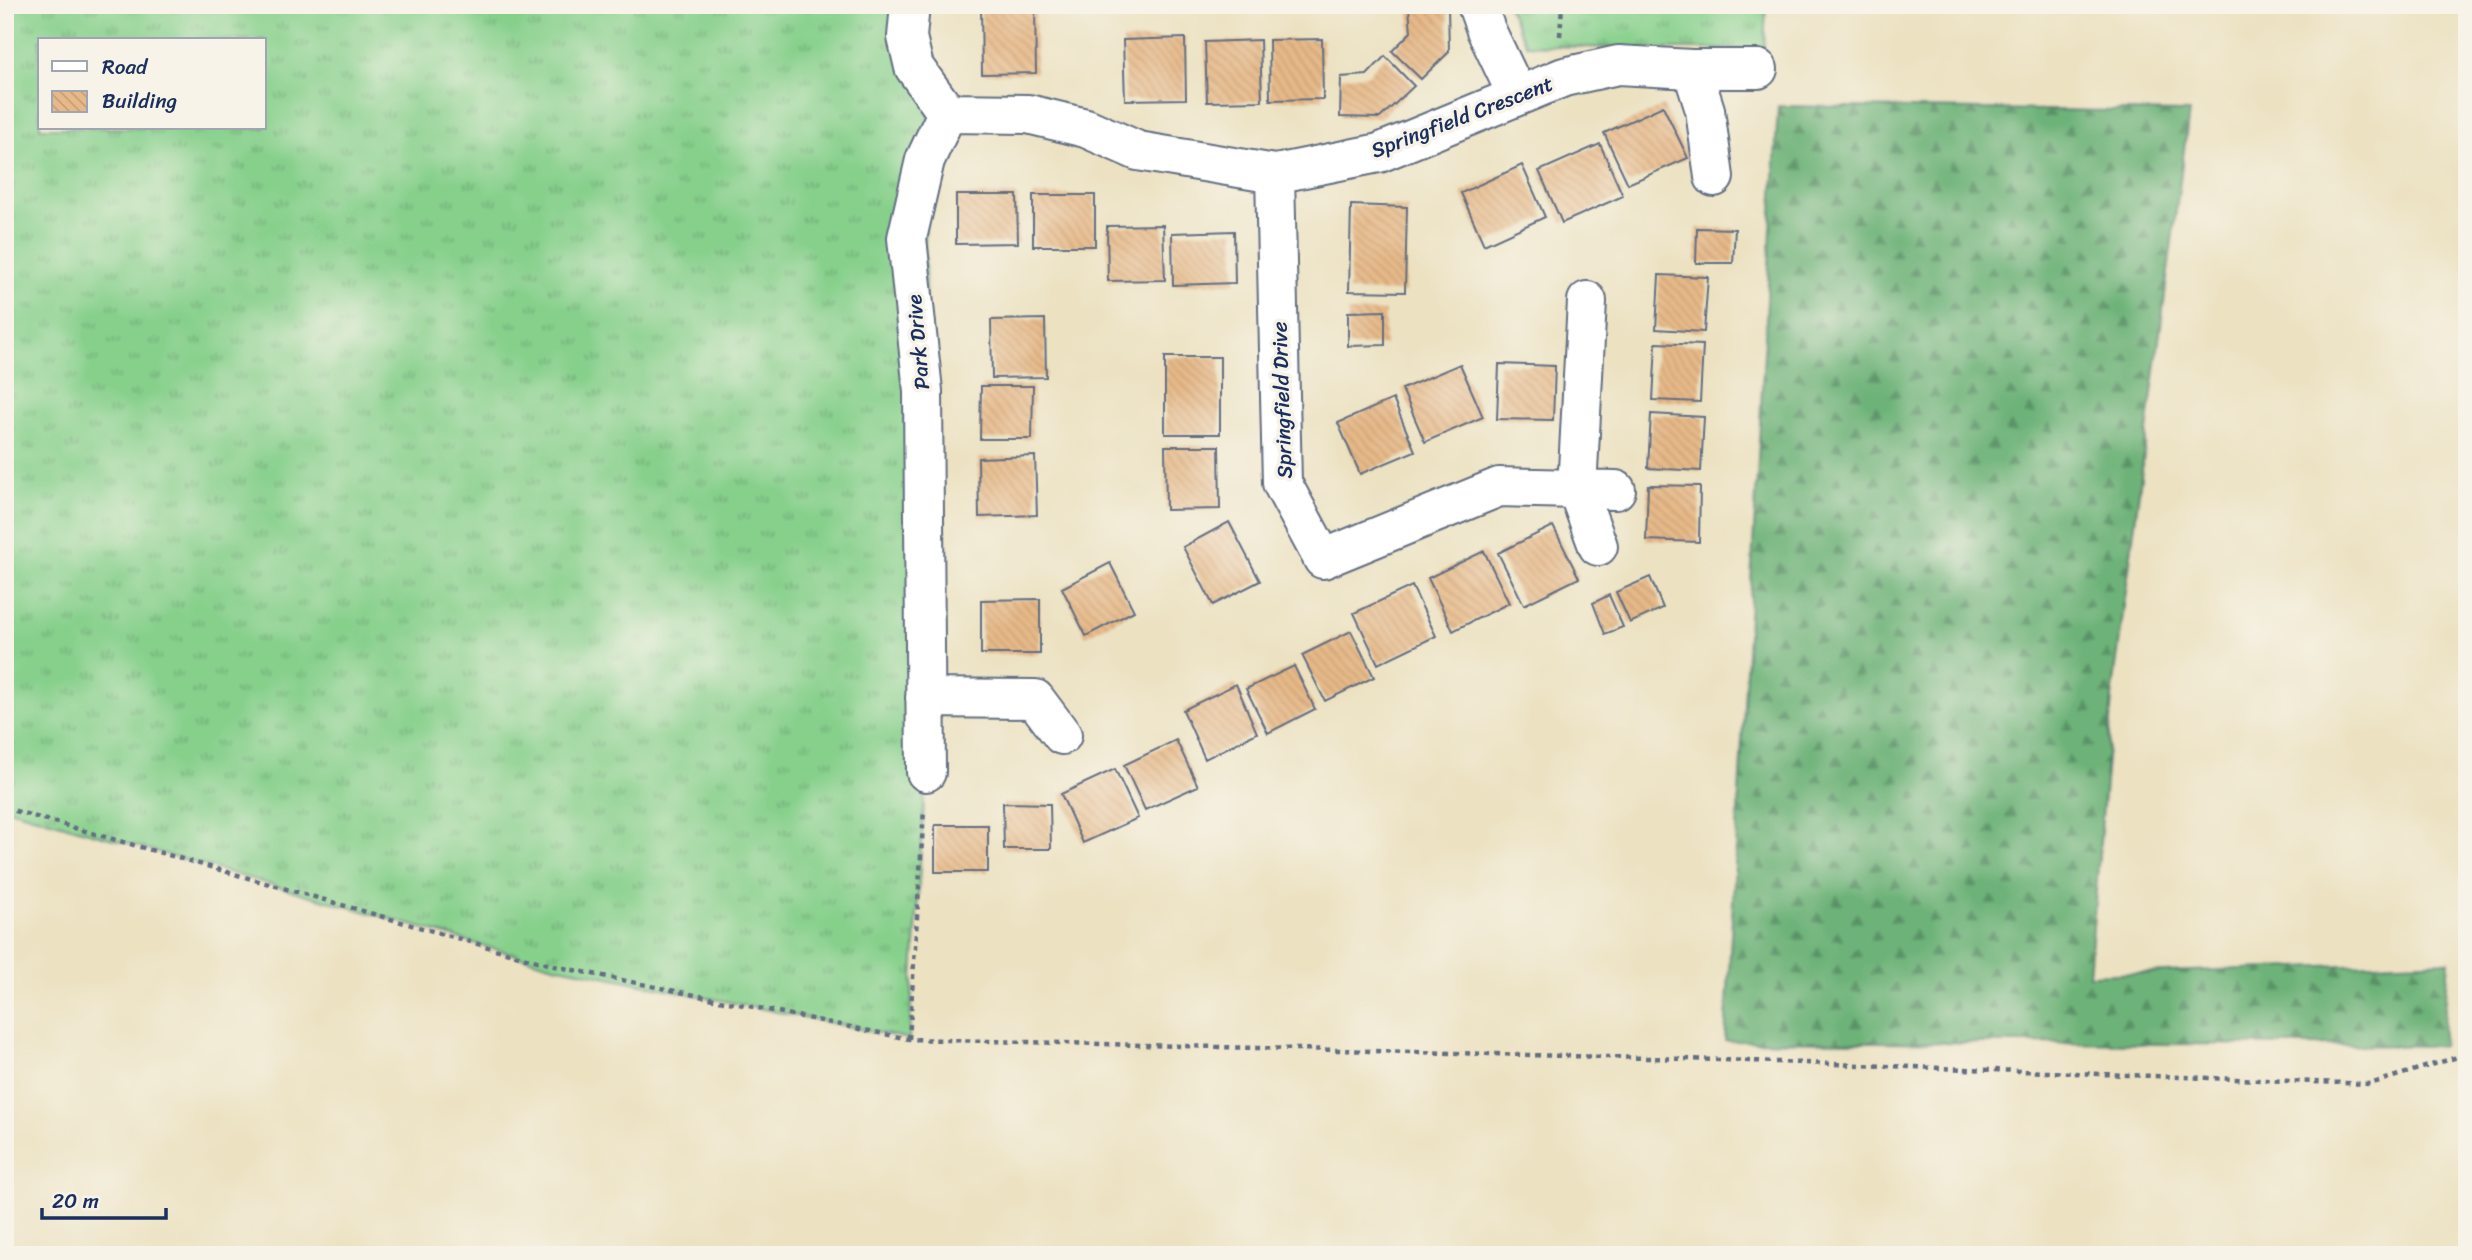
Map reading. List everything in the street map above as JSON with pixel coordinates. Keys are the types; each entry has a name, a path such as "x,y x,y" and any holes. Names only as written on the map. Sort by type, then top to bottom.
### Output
{"street":[{"path":"909,5 907,37 914,67 947,113"},
{"path":"1477,5 1517,95"},
{"name":"Springfield Crescent","path":"947,113 1028,114 1086,128 1138,151 1275,174 1379,153 1564,77 1618,65 1758,69"},
{"path":"1692,69 1705,110 1714,177"},
{"name":"Park Drive","path":"926,772 923,391 907,238 925,160 947,113"},
{"name":"Springfield Drive","path":"1275,174 1282,483 1323,559 1499,487 1616,490"},
{"path":"1587,301 1577,489 1598,546"},
{"path":"925,698 1035,699 1062,735"}],"path":[{"path":"909,1039 926,772"},
{"path":"5,808 554,965 909,1039 1724,1060 2371,1084 2467,1054"}],"green space":[{"path":"5,5 910,5 947,113 925,160 926,772 909,1039 554,966 5,808"},
{"path":"1507,5 1766,5 1764,49 1526,45"},
{"path":"1778,106 2189,112 2112,698 2089,975 2449,961 2442,1046 1725,1041"}],"building":[{"path":"981,5 1035,5 1036,73 982,74"},
{"path":"1448,6 1449,52 1421,79 1392,51 1411,32 1409,8"},
{"path":"1185,38 1186,99 1125,100 1123,40"},
{"path":"1322,39 1323,99 1270,100 1269,40"},
{"path":"1260,40 1262,101 1207,102 1205,42"},
{"path":"1385,56 1414,86 1380,118 1340,117 1341,77 1367,75"},
{"path":"1663,106 1688,158 1628,184 1604,133"},
{"path":"1600,144 1623,196 1562,223 1539,171"},
{"path":"1522,165 1545,217 1484,245 1461,193"},
{"path":"956,195 1017,195 1018,243 956,244"},
{"path":"1033,195 1095,195 1095,246 1033,246"},
{"path":"1351,205 1407,207 1405,292 1349,291"},
{"path":"1163,225 1165,280 1108,281 1107,226"},
{"path":"1697,228 1735,229 1733,263 1696,263"},
{"path":"1234,231 1235,283 1173,285 1172,233"},
{"path":"1659,275 1708,277 1704,332 1656,329"},
{"path":"1385,311 1385,345 1348,346 1348,312"},
{"path":"1045,319 1046,377 992,378 991,320"},
{"path":"1656,343 1703,345 1700,402 1653,400"},
{"path":"1165,357 1220,357 1220,434 1165,434"},
{"path":"1460,364 1483,417 1425,442 1402,389"},
{"path":"1499,364 1555,366 1553,420 1497,419"},
{"path":"981,386 1033,386 1032,439 980,439"},
{"path":"1393,399 1415,451 1360,474 1338,423"},
{"path":"1651,414 1704,417 1701,471 1648,468"},
{"path":"1165,446 1219,446 1220,509 1166,510"},
{"path":"1035,456 1037,515 979,517 978,458"},
{"path":"1648,485 1700,486 1699,542 1646,540"},
{"path":"1229,522 1260,581 1213,605 1183,547"},
{"path":"1553,526 1579,578 1524,605 1498,553"},
{"path":"1484,551 1509,603 1453,631 1428,578"},
{"path":"1110,563 1134,611 1086,636 1062,588"},
{"path":"1650,577 1663,608 1630,623 1616,592"},
{"path":"1412,586 1436,636 1378,664 1354,613"},
{"path":"1609,595 1623,627 1605,634 1593,603"},
{"path":"1040,599 1040,654 981,654 981,600"},
{"path":"1351,631 1374,677 1325,701 1302,655"},
{"path":"1294,666 1315,709 1268,733 1246,689"},
{"path":"1236,684 1257,733 1205,759 1183,710"},
{"path":"1176,740 1198,786 1145,810 1124,765"},
{"path":"1115,769 1138,818 1083,843 1061,794"},
{"path":"1003,803 1050,804 1051,849 1004,849"},
{"path":"935,825 988,825 988,872 935,872"}]}
